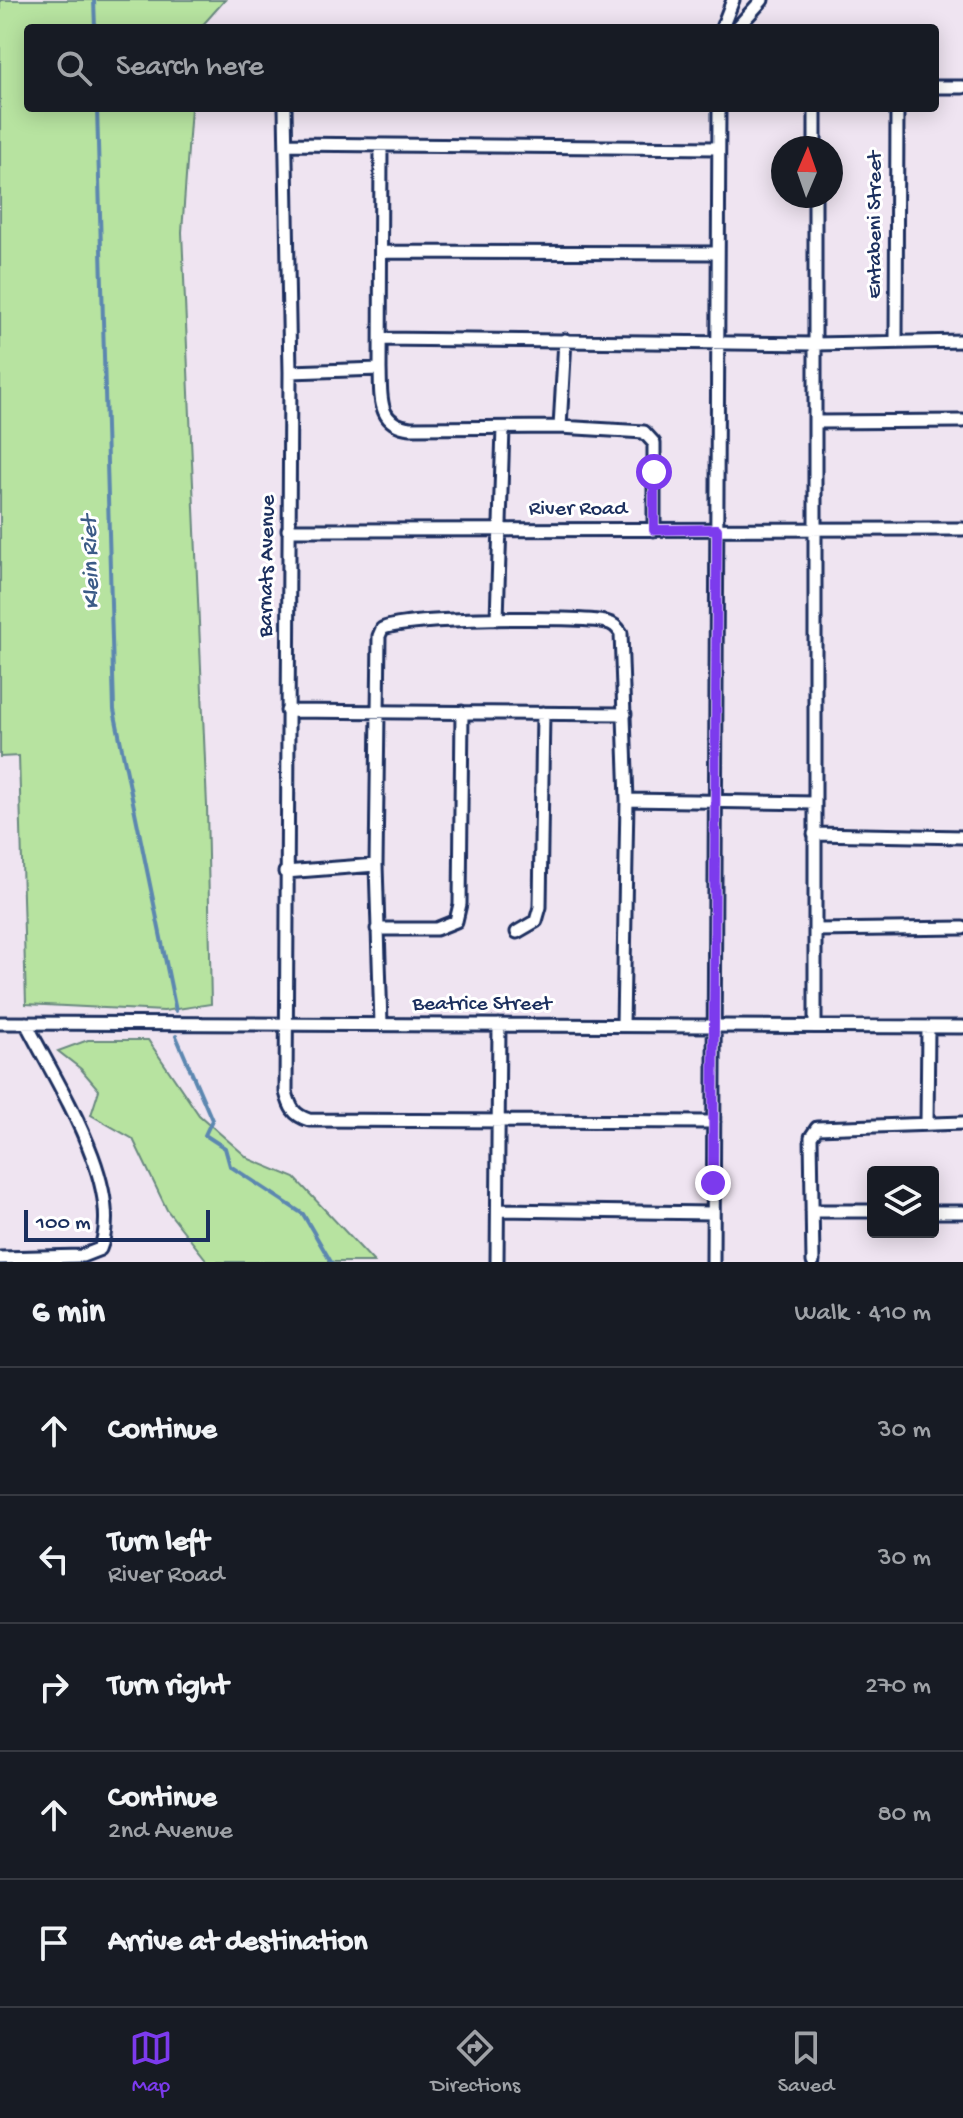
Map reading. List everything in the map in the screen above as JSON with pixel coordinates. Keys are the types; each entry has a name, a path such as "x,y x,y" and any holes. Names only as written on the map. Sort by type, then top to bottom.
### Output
{"street":[{"path":"724,24 733,0"},
{"path":"741,24 762,0"},
{"path":"939,87 963,87"},
{"name":"Barnats Avenue","path":"285,112 290,372 286,1092 289,1105 302,1118 498,1123"},
{"path":"713,1262 719,112"},
{"path":"815,112 815,136"},
{"name":"Entabeni Street","path":"896,342 897,112"},
{"path":"286,144 718,148"},
{"path":"381,147 380,369 383,413 392,424 411,428 560,427 635,430 649,435 654,443 654,530"},
{"path":"815,208 815,1026"},
{"path":"382,252 718,253"},
{"path":"381,339 815,344 963,341"},
{"path":"560,427 565,340"},
{"path":"290,372 380,369"},
{"path":"816,422 963,421"},
{"path":"497,619 503,428"},
{"name":"River Road","path":"288,530 963,529"},
{"path":"381,1024 376,865 382,629 412,622 497,619 598,621 617,627 623,643 627,800 623,1025"},
{"path":"287,711 625,714"},
{"path":"377,929 436,929 456,921 460,904 462,712"},
{"path":"517,932 536,921 540,907 543,713"},
{"path":"627,800 814,803"},
{"path":"814,834 963,837"},
{"path":"285,872 376,865"},
{"path":"815,930 963,928"},
{"name":"Beatrice Street","path":"0,1023 963,1027"},
{"path":"0,1258 82,1256 100,1249 106,1228 96,1167 26,1023"},
{"path":"497,1262 499,1025"},
{"path":"927,1123 928,1027"},
{"path":"498,1123 714,1122"},
{"path":"813,1262 811,1137 817,1128 963,1123"},
{"path":"498,1210 713,1213"},
{"path":"812,1211 867,1211"},
{"path":"939,1212 963,1212"}],"green space":[{"path":"0,0 225,0 204,24 24,24 24,112 191,112 182,232 207,806 211,1004 164,1011 26,1004 19,756 0,757"},
{"path":"88,1040 148,1040 199,1115 249,1159 295,1178 374,1262 208,1262 167,1210 133,1139 91,1115 99,1090 81,1069 58,1051"}],"waterway":[{"name":"Klein Riet","path":"94,0 95,24"},
{"name":"Klein Riet","path":"97,112 114,710 176,1011"},
{"name":"Klein Riet","path":"176,1036 212,1120 205,1135 225,1148 230,1166 303,1214 331,1262"}],"route":[{"path":"654,472 654,530 717,529 713,1183"}]}
